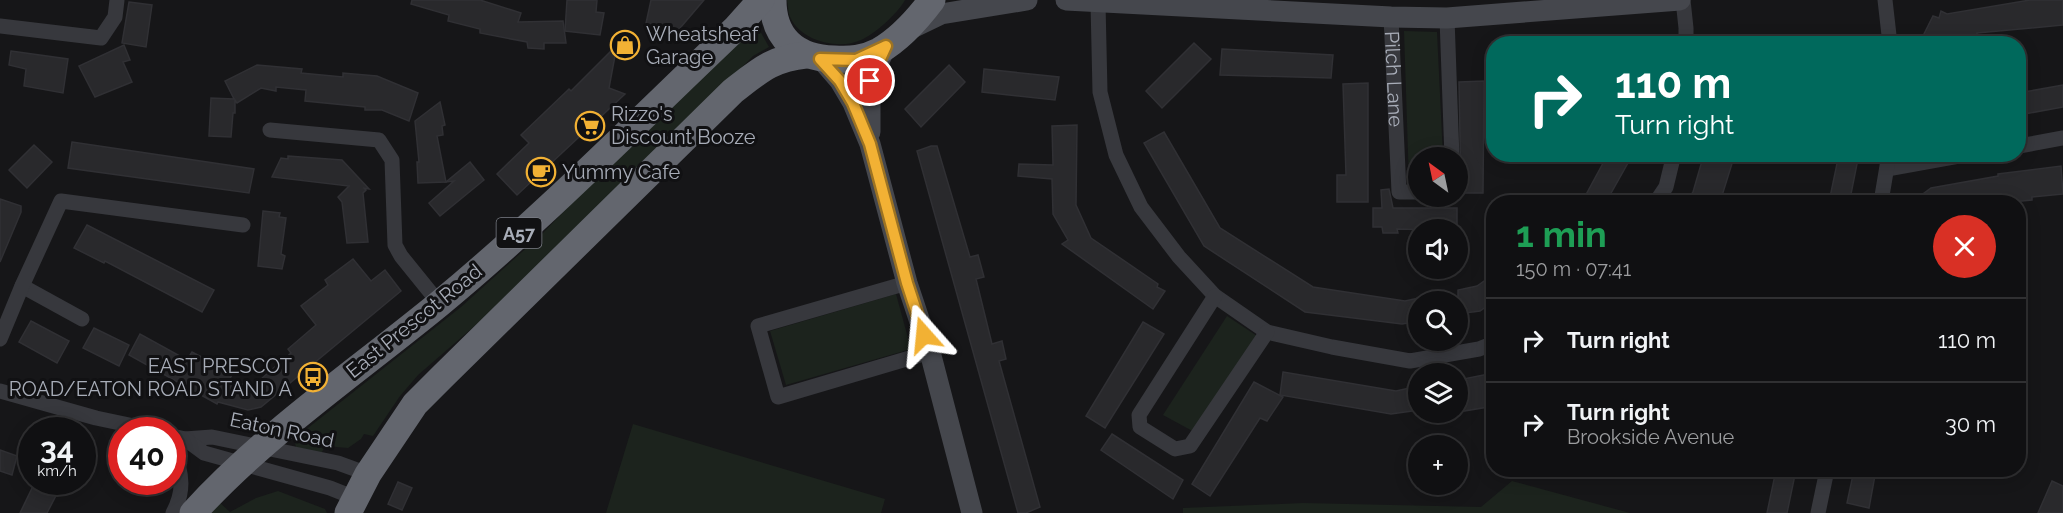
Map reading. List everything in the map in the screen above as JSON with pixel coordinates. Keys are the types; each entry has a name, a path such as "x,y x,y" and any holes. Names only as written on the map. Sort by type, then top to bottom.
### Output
{"highway":[{"name":"East Prescot Road","path":"193,513 251,456 300,413 440,303 557,200 736,28 761,0"},
{"path":"773,0 777,26 787,41 813,57"},
{"name":"A57","path":"352,505 368,474 415,404 727,97 770,64 787,57 856,60 895,39 932,0"}],"street":[{"path":"0,26 101,38 115,16 117,0"},
{"path":"870,144 870,81 895,39 941,14 1027,0"},
{"name":"Pilch Lane","path":"1066,0 1447,18 1682,0"},
{"path":"1682,0 1686,36"},
{"path":"1885,0 1889,36"},
{"path":"1098,3 1100,92 1116,155 1141,207 1179,257 1215,297 1267,332 1332,347 1410,361 1486,346"},
{"name":"Pilch Lane","path":"1391,17 1399,192 1408,192"},
{"path":"1447,18 1452,147"},
{"path":"813,57 840,81 853,103 870,144 907,283 930,352 972,513"},
{"path":"270,130 378,140 393,160 395,244 401,256 440,303"},
{"path":"2026,145 2063,138"},
{"path":"1661,195 1666,187 1672,162"},
{"path":"1882,195 1888,162"},
{"path":"0,339 61,201 243,225"},
{"path":"907,283 758,326 778,397 930,352"},
{"path":"22,286 82,319"},
{"path":"1215,297 1139,416 1140,427 1175,449 1190,446 1267,332"},
{"path":"0,391 108,421"},
{"name":"Eaton Road","path":"186,437 212,437 251,456 330,488 352,505"},
{"name":"Eaton Road","path":"186,441 204,453 338,463 368,474"},
{"path":"1818,513 1826,477"},
{"path":"173,513 180,495"}],"shaded area":[{"path":"787,0 905,0 892,17 873,33 861,40 841,44 819,41 800,31 789,14"},
{"path":"755,22 769,47 753,56 635,176 515,291 418,375 400,396 373,436 364,434 348,448 325,446 321,454 296,447 294,439 461,307 543,233 632,141"},
{"path":"1404,31 1437,32 1443,147 1408,147 1408,153"},
{"path":"896,294 911,349 786,385 770,331"},
{"path":"1227,316 1257,336 1198,434 1163,415"},
{"path":"633,424 885,499 881,513 606,513"},
{"path":"1512,481 1630,513 1183,513 1183,508 1303,503 1481,507"},
{"path":"278,491 325,509 327,513 209,513 219,502 230,512 256,498"}],"building":[{"path":"412,0 480,0 521,13 518,22 563,21 566,43 544,43 544,49 528,48 527,42 480,33 480,29 448,21 449,15 411,4"},
{"path":"567,0 597,0 596,12 604,13 600,35 565,31"},
{"path":"651,0 704,0 675,34 645,28"},
{"path":"2030,0 2063,0 2063,25 1977,33 1977,36 1923,36 1933,16 1939,18 1941,11 1947,14"},
{"path":"129,2 152,5 146,47 122,43"},
{"path":"1194,43 1211,59 1162,108 1146,91"},
{"path":"124,45 130,60 123,62 132,82 95,97 79,66"},
{"path":"617,45 609,88 625,94 517,195 497,174 529,143 521,135 569,89 571,91"},
{"path":"1222,49 1333,55 1331,78 1220,75"},
{"path":"11,51 68,59 63,93 24,86 26,69 9,65"},
{"path":"257,65 302,69 301,73 343,77 343,73 377,76 418,93 409,121 382,110 365,110 365,107 305,101 306,90 276,87 276,91 261,88 237,103 235,100 231,137 209,136 211,98 234,99 225,81"},
{"path":"949,65 965,82 921,127 905,109"},
{"path":"984,69 1059,77 1055,100 982,92"},
{"path":"1484,81 1483,193 1468,193 1468,147 1460,147 1459,82"},
{"path":"1368,83 1368,202 1337,202 1337,175 1346,175 1343,84"},
{"path":"2063,85 2063,107 2026,114 2026,92"},
{"path":"440,102 445,125 442,126 443,135 437,136 446,182 418,183 417,162 419,162 415,121"},
{"path":"1077,125 1076,205 1091,238 1165,291 1153,309 1062,244 1068,240 1053,214 1052,179 1018,176 1019,164 1053,165 1052,126"},
{"path":"1164,132 1220,228 1313,287 1408,300 1408,323 1305,312 1204,246 1144,143"},
{"path":"72,142 254,169 249,193 68,168"},
{"path":"34,145 52,162 27,188 9,170"},
{"path":"937,146 970,257 978,255 984,277 976,279 992,344 1002,341 1006,359 999,361 1040,507 1026,513 1018,513 917,151"},
{"path":"288,156 342,160 369,189 363,188 366,190 363,193 368,242 347,243 342,202 338,197 349,186 272,177 281,158 288,159"},
{"path":"470,162 484,180 440,216 429,203 454,181 446,182"},
{"path":"1604,162 1628,162 1610,195 1586,195"},
{"path":"1702,162 1732,162 1722,195 1691,195"},
{"path":"1837,162 1857,162 1850,195 1830,195"},
{"path":"2061,166 2063,194 2032,197 2032,200 2026,201 2026,195 1922,195 1931,188 1998,176 1998,174"},
{"path":"1389,189 1393,208 1457,208 1457,219 1408,219 1408,229 1397,229 1398,233 1383,233 1382,227 1373,227 1373,208 1382,208 1381,190"},
{"path":"0,199 21,206 21,212 0,262"},
{"path":"263,211 280,213 279,217 286,218 281,254 285,256 282,269 258,266"},
{"path":"87,225 214,290 202,312 105,261 104,263 74,248"},
{"path":"353,259 371,281 385,270 401,291 261,407 248,410 218,402 217,404 129,355 140,334 187,360 192,352 233,373 228,382 253,386 291,353 288,349 316,325 301,306 328,285 325,280"},
{"path":"1486,280 1486,307 1480,311 1468,313 1468,291 1458,290 1477,286"},
{"path":"31,321 69,341 57,363 19,342"},
{"path":"1143,322 1164,334 1105,428 1086,416"},
{"path":"94,328 129,345 119,366 83,348"},
{"path":"1283,372 1396,391 1408,388 1408,412 1391,414 1280,395"},
{"path":"1486,375 1486,407 1468,410 1468,378"},
{"path":"1254,382 1283,397 1267,421 1260,418 1210,496 1192,484"},
{"path":"1112,434 1183,480 1173,499 1101,450"},
{"path":"0,450 17,456 12,475 0,471"},
{"path":"1775,477 1795,477 1787,513 1767,513"},
{"path":"1853,477 1875,477 1869,508 1847,503"},
{"path":"2052,481 2063,486 2063,513 2038,513"},
{"path":"398,482 412,488 402,510 388,504"},
{"path":"29,495 56,495 47,513 20,513"}],"place":[{"name":"Wheatsheaf Garage","path":"625,45"},
{"name":"Rizzo's Discount Booze","path":"590,126"},
{"name":"Yummy Cafe","path":"541,172"},
{"name":"EAST PRESCOT ROAD/EATON ROAD STAND A","path":"313,377"}],"route":[{"path":"870,81 886,46 856,60 820,59 840,81 853,103 870,144 907,283 924,335"}]}
